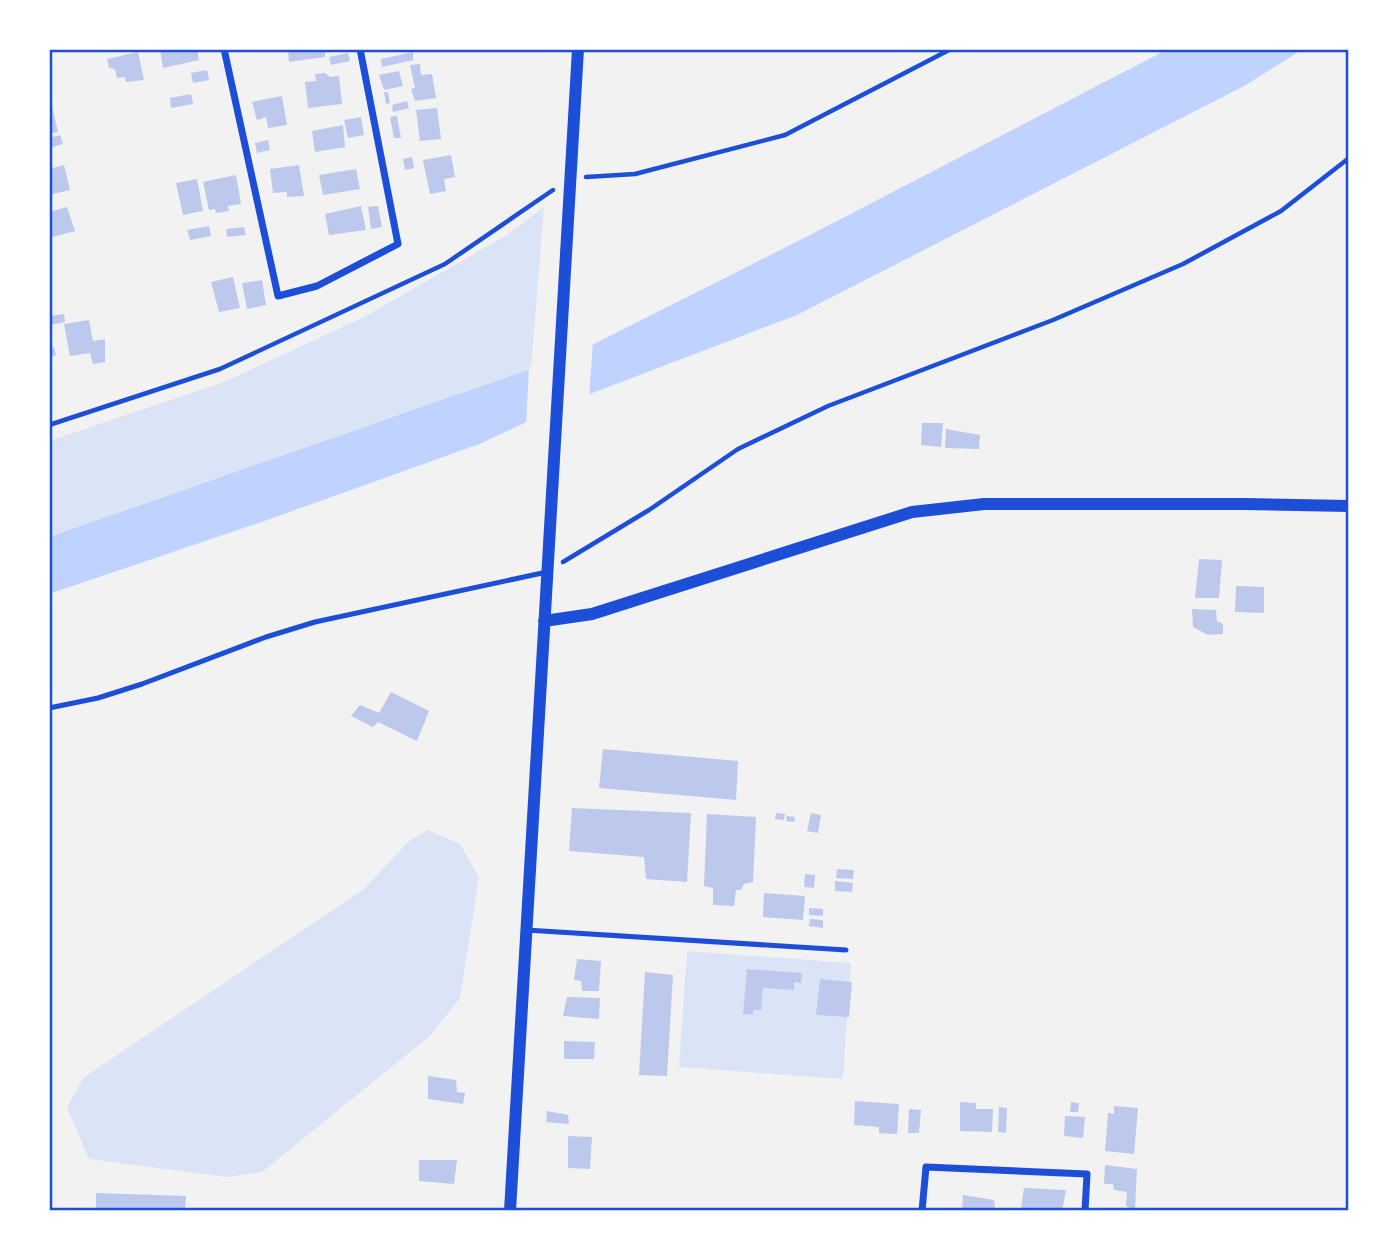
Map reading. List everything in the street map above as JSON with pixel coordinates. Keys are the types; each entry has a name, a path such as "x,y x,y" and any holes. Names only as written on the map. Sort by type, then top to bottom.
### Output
{"street":[{"path":"224,49 278,296 317,286 398,244 360,49"},
{"path":"510,1211 578,49"},
{"path":"544,621 592,614 912,512 984,504 1349,506"},
{"path":"922,1211 926,1167 1087,1174 1085,1211"}],"lane":[{"path":"49,708 98,698 142,684 233,649 315,622 547,572"},
{"path":"526,930 846,950"}],"path":[{"path":"49,425 220,369 445,264 572,179 635,174 785,135 951,49"},
{"path":"547,572 649,510 738,449 828,406 1054,320 1183,264 1281,211 1349,158"}],"shaded area":[{"path":"544,207 531,370 49,537 49,441 224,382 364,317 507,235"},
{"path":"428,830 460,844 479,877 460,998 431,1035 262,1172 227,1177 89,1159 67,1108 83,1078 364,889 408,842"},
{"path":"687,951 851,963 843,1079 679,1067"}],"water":[{"path":"1168,49 1303,49 1246,85 797,315 569,402 482,443 49,594 49,537 574,354"}],"pier":[{"path":"593,341 589,398 526,426 529,367"}],"building":[{"path":"160,49 197,49 199,60 163,68"},
{"path":"288,49 325,49 325,57 289,62"},
{"path":"138,52 144,80 126,82 125,77 117,78 115,69 109,68 107,59"},
{"path":"413,52 413,60 382,67 381,59"},
{"path":"348,53 350,61 331,65 329,57"},
{"path":"420,64 421,75 432,74 436,98 415,101 411,89 415,88 410,65"},
{"path":"207,70 209,80 193,83 191,73"},
{"path":"399,71 403,86 384,90 379,75"},
{"path":"325,73 330,77 339,76 342,104 308,108 305,82 316,81 315,74"},
{"path":"384,92 388,92 390,103 386,104"},
{"path":"191,94 193,104 171,108 170,98"},
{"path":"282,96 287,125 268,128 266,117 257,120 252,102"},
{"path":"49,99 58,132 49,134"},
{"path":"407,101 409,108 393,112 392,105"},
{"path":"437,108 441,139 420,141 416,110"},
{"path":"397,116 401,138 394,138 390,117"},
{"path":"361,117 364,135 348,138 344,120"},
{"path":"343,125 345,147 315,152 312,131"},
{"path":"60,135 63,144 49,148 49,138"},
{"path":"268,140 270,150 257,153 255,143"},
{"path":"451,155 455,177 444,179 446,191 430,194 423,160"},
{"path":"412,157 414,168 405,170 403,159"},
{"path":"64,165 70,190 49,195 49,169"},
{"path":"299,165 304,196 287,197 287,192 273,193 270,169"},
{"path":"356,169 360,189 323,195 319,175"},
{"path":"236,175 241,204 228,206 229,211 216,213 215,209 209,210 203,182"},
{"path":"197,179 203,211 183,215 176,183"},
{"path":"361,206 366,230 329,235 325,214"},
{"path":"378,206 382,227 371,229 368,207"},
{"path":"67,207 75,231 49,238 49,212"},
{"path":"209,226 211,236 190,240 187,230"},
{"path":"244,227 246,235 227,237 226,229"},
{"path":"233,277 240,308 219,312 211,282"},
{"path":"262,280 266,305 247,309 242,283"},
{"path":"64,314 65,322 49,325 49,316"},
{"path":"89,320 93,341 105,339 105,362 93,364 90,353 70,356 64,324"},
{"path":"54,347 56,355 49,357 49,349"},
{"path":"922,423 943,423 941,447 921,445"},
{"path":"946,429 980,435 979,449 945,448"},
{"path":"1199,559 1222,560 1219,598 1195,598"},
{"path":"1236,586 1264,587 1264,613 1235,612"},
{"path":"1192,609 1216,610 1217,621 1223,624 1223,634 1208,635 1193,627"},
{"path":"391,692 429,711 417,741 378,722 373,727 351,716 360,705 379,713"},
{"path":"603,749 738,761 736,800 599,788"},
{"path":"572,808 691,813 687,882 646,879 644,857 569,851"},
{"path":"776,813 785,814 784,820 775,819"},
{"path":"811,813 821,815 818,833 807,831"},
{"path":"707,814 756,817 753,882 744,884 741,890 736,890 734,906 713,905 713,888 704,886"},
{"path":"787,816 795,817 794,822 786,821"},
{"path":"837,869 854,870 853,879 836,878"},
{"path":"805,874 815,875 814,888 804,887"},
{"path":"835,881 853,883 852,892 835,891"},
{"path":"764,893 805,896 803,920 763,917"},
{"path":"809,908 823,909 823,916 809,915"},
{"path":"810,919 823,920 823,928 809,926"},
{"path":"577,959 601,961 599,991 582,991 581,981 574,980"},
{"path":"747,969 802,973 801,983 794,982 794,990 763,988 761,1010 753,1010 753,1015 743,1014"},
{"path":"645,972 673,975 667,1076 639,1075"},
{"path":"820,979 852,982 849,1017 816,1015"},
{"path":"567,997 600,998 599,1019 563,1016"},
{"path":"564,1041 595,1042 594,1059 564,1059"},
{"path":"428,1076 456,1080 457,1092 465,1093 463,1104 428,1099"},
{"path":"855,1101 899,1104 897,1134 879,1133 879,1127 854,1125"},
{"path":"960,1102 976,1103 976,1109 993,1109 992,1132 960,1131"},
{"path":"1071,1102 1079,1103 1078,1112 1070,1112"},
{"path":"1114,1106 1138,1108 1134,1154 1105,1151 1108,1113 1114,1114"},
{"path":"999,1107 1007,1108 1006,1133 998,1132"},
{"path":"909,1109 921,1110 919,1133 908,1133"},
{"path":"547,1111 568,1115 569,1124 546,1122"},
{"path":"1065,1116 1085,1117 1083,1138 1064,1136"},
{"path":"568,1136 592,1137 590,1169 568,1168"},
{"path":"419,1160 457,1160 454,1184 419,1181"},
{"path":"1105,1165 1137,1169 1135,1210 1126,1206 1127,1192 1114,1190 1113,1184 1104,1184"},
{"path":"1024,1188 1066,1190 1062,1211 1021,1208"},
{"path":"96,1193 186,1196 185,1211 96,1211"},
{"path":"963,1195 994,1200 995,1208 962,1211"}]}
